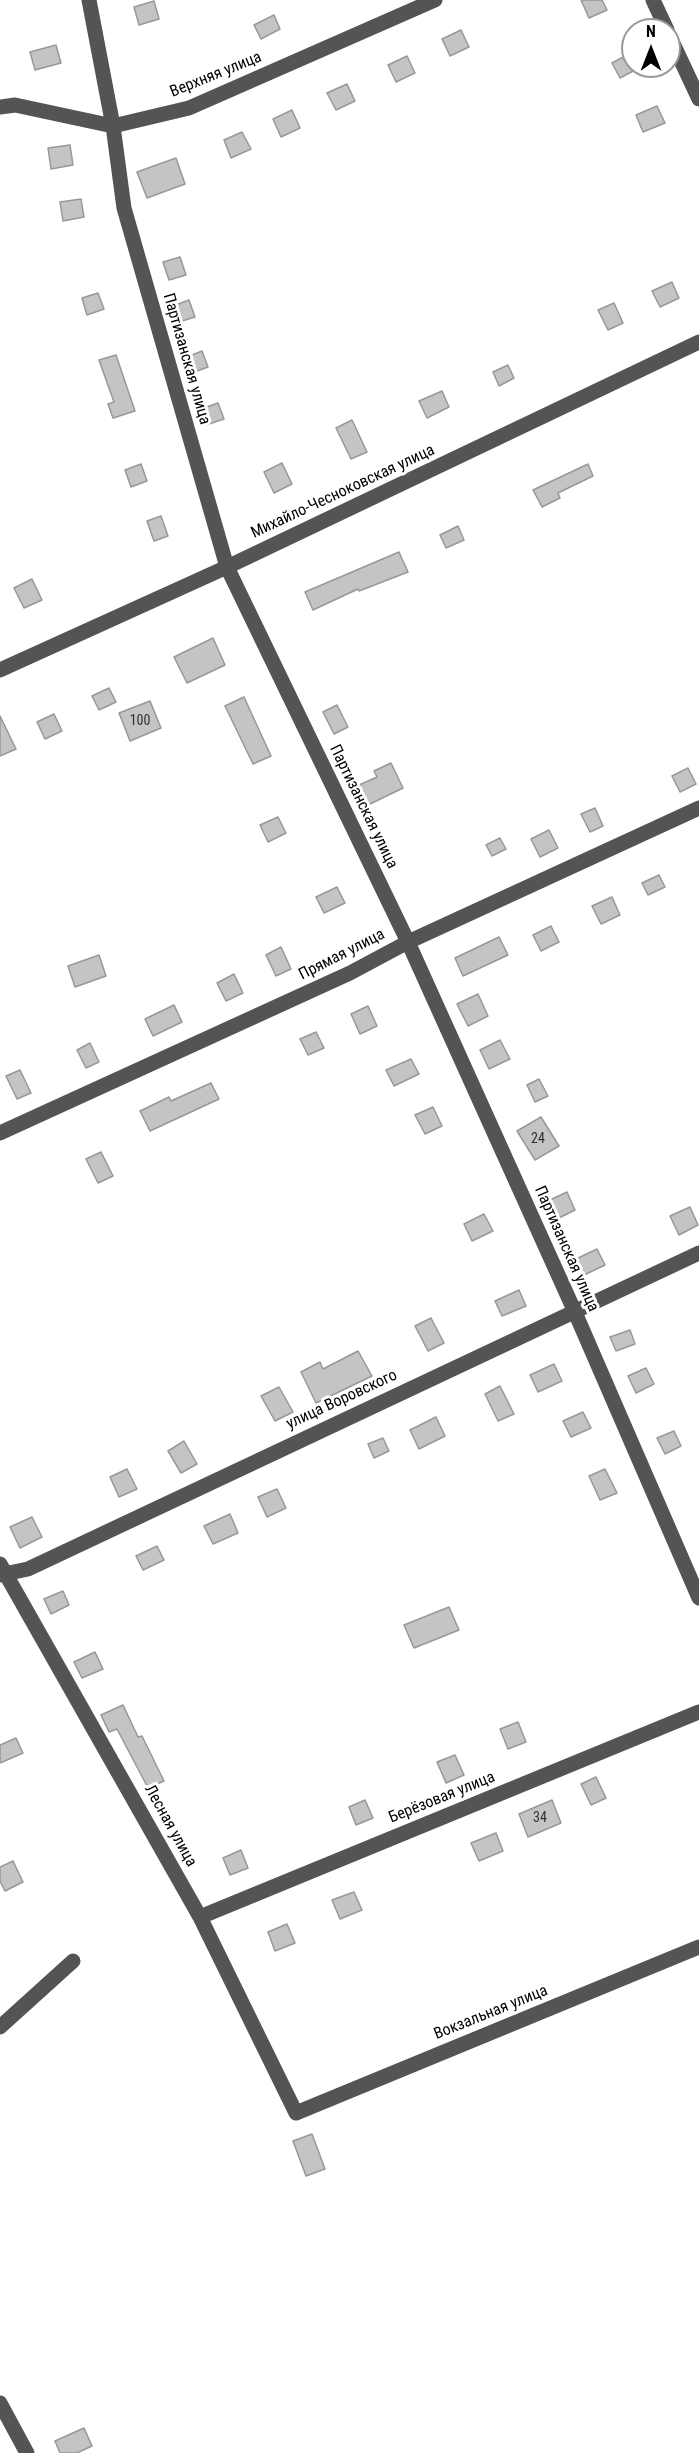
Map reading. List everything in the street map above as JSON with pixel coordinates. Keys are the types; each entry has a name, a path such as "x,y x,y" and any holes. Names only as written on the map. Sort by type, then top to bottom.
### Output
{"street":[{"name":"Партизанская улица","path":"89,0 113,126 124,208 227,567 408,942 574,1310 699,1598"},
{"name":"Верхняя улица","path":"0,107 15,105 113,126 189,108 435,0"},
{"path":"653,0 661,18"},
{"path":"681,61 699,99"},
{"name":"Михайло-Чесноковская улица","path":"0,670 227,567 699,342"},
{"name":"Прямая улица","path":"0,1133 351,973 408,942 699,808"},
{"name":"улица Воровского","path":"1,1570 28,1569 699,1253"},
{"name":"Лесная улица","path":"1,1570 200,1917 296,2113"},
{"name":"Берёзовая улица","path":"200,1917 699,1712"},
{"name":"Вокзальная улица","path":"296,2113 699,1947"},
{"path":"0,2027 73,1961"},
{"path":"0,2403 27,2453"}],"building":[{"path":"581,0 602,0 607,10 589,18"},
{"path":"154,1 159,19 139,25 134,7"},
{"path":"274,15 280,29 261,39 254,25"},
{"path":"461,30 469,47 450,56 442,39"},
{"path":"56,45 61,63 35,70 30,52"},
{"path":"407,56 415,73 396,82 388,65"},
{"path":"621,58 621,77 620,78 612,63"},
{"path":"347,84 355,101 336,110 327,93"},
{"path":"657,106 665,123 643,132 636,115"},
{"path":"292,110 300,128 281,137 273,119"},
{"path":"242,132 251,149 231,158 224,140"},
{"path":"70,145 73,165 51,169 48,148"},
{"path":"176,158 185,184 147,198 137,172"},
{"path":"81,199 84,217 63,221 60,202"},
{"path":"180,257 186,275 169,280 163,262"},
{"path":"672,282 679,298 660,307 652,291"},
{"path":"98,293 104,309 87,315 82,298"},
{"path":"189,300 195,317 179,322 173,306"},
{"path":"614,303 623,323 608,330 598,310"},
{"path":"202,351 208,367 192,373 187,357"},
{"path":"116,355 135,411 113,418 108,404 114,402 99,360"},
{"path":"508,365 514,378 499,386 493,372"},
{"path":"442,391 449,407 427,418 419,401"},
{"path":"218,403 224,419 206,425 201,409"},
{"path":"352,420 367,452 351,459 336,428"},
{"path":"282,463 292,484 274,493 264,472"},
{"path":"141,464 147,481 131,487 125,470"},
{"path":"588,464 593,476 558,493 560,498 542,507 533,490"},
{"path":"161,516 168,536 154,541 147,521"},
{"path":"458,526 464,540 446,548 440,535"},
{"path":"399,552 408,572 359,591 358,589 313,610 305,592"},
{"path":"32,579 42,600 24,608 14,588"},
{"path":"213,638 225,665 187,683 174,657"},
{"path":"109,688 116,702 99,710 92,696"},
{"path":"244,697 271,756 253,764 225,706"},
{"path":"150,701 161,728 130,741 119,713"},
{"path":"337,705 348,727 334,734 323,712"},
{"path":"54,714 62,731 45,739 37,722"},
{"path":"0,716 16,749 0,756"},
{"path":"391,763 403,788 368,805 359,785 377,777 374,771"},
{"path":"688,768 696,784 680,792 672,776"},
{"path":"595,808 603,826 590,832 581,814"},
{"path":"278,817 286,833 268,842 260,825"},
{"path":"549,830 558,848 540,857 531,839"},
{"path":"500,838 506,849 492,856 486,845"},
{"path":"659,875 665,887 648,895 642,883"},
{"path":"337,887 345,903 324,913 316,897"},
{"path":"612,897 620,915 601,924 592,906"},
{"path":"551,926 559,942 541,951 533,935"},
{"path":"499,937 508,955 463,976 455,958"},
{"path":"281,947 291,969 276,976 266,955"},
{"path":"99,955 106,976 75,987 68,966"},
{"path":"234,974 243,993 226,1001 217,983"},
{"path":"478,994 488,1016 468,1026 457,1004"},
{"path":"174,1005 182,1022 153,1036 145,1019"},
{"path":"368,1006 377,1026 360,1034 351,1014"},
{"path":"316,1032 324,1048 308,1055 300,1039"},
{"path":"500,1040 510,1059 489,1069 480,1050"},
{"path":"90,1043 99,1062 86,1068 77,1050"},
{"path":"411,1059 419,1074 394,1086 386,1070"},
{"path":"20,1070 31,1093 17,1099 6,1076"},
{"path":"539,1079 548,1096 535,1102 527,1085"},
{"path":"211,1083 219,1099 150,1131 140,1111 169,1097 171,1101"},
{"path":"433,1107 442,1126 425,1134 415,1115"},
{"path":"541,1117 559,1146 535,1160 517,1131"},
{"path":"101,1152 113,1176 98,1183 86,1159"},
{"path":"567,1192 575,1210 559,1218 550,1200"},
{"path":"690,1207 698,1225 679,1235 670,1216"},
{"path":"484,1214 493,1231 472,1241 464,1224"},
{"path":"597,1249 605,1265 584,1275 576,1259"},
{"path":"519,1290 526,1306 502,1316 495,1301"},
{"path":"431,1318 444,1343 428,1351 415,1326"},
{"path":"630,1330 635,1344 616,1351 610,1337"},
{"path":"358,1351 372,1376 316,1403 301,1372 320,1362 323,1369"},
{"path":"554,1364 562,1381 538,1392 530,1375"},
{"path":"646,1368 654,1384 636,1393 628,1376"},
{"path":"500,1386 514,1414 498,1421 485,1394"},
{"path":"279,1387 293,1412 275,1421 261,1396"},
{"path":"583,1412 591,1428 571,1437 563,1421"},
{"path":"436,1417 445,1436 419,1449 410,1430"},
{"path":"674,1431 681,1446 665,1454 657,1438"},
{"path":"383,1438 389,1451 374,1458 368,1444"},
{"path":"184,1441 197,1464 181,1473 168,1451"},
{"path":"127,1469 137,1489 119,1497 110,1477"},
{"path":"605,1469 617,1493 600,1500 589,1476"},
{"path":"277,1489 286,1508 267,1517 258,1497"},
{"path":"230,1514 238,1533 213,1544 204,1526"},
{"path":"32,1517 42,1537 20,1548 10,1527"},
{"path":"157,1546 164,1560 143,1570 136,1556"},
{"path":"63,1591 69,1605 51,1614 44,1599"},
{"path":"449,1607 459,1630 414,1648 404,1625"},
{"path":"95,1652 103,1669 82,1678 74,1662"},
{"path":"123,1705 138,1737 142,1736 164,1781 148,1788 117,1729 109,1732 101,1715"},
{"path":"518,1722 526,1742 508,1749 500,1729"},
{"path":"16,1738 23,1753 0,1763 0,1745"},
{"path":"455,1755 464,1775 446,1783 437,1762"},
{"path":"596,1777 606,1798 591,1805 581,1784"},
{"path":"365,1800 373,1818 356,1825 349,1807"},
{"path":"552,1800 561,1823 528,1837 519,1814"},
{"path":"496,1833 503,1851 479,1861 471,1843"},
{"path":"241,1850 248,1868 230,1875 223,1858"},
{"path":"13,1861 23,1882 5,1891 0,1881 0,1867"},
{"path":"354,1892 362,1910 340,1919 332,1900"},
{"path":"287,1924 295,1943 275,1951 268,1932"},
{"path":"312,2134 325,2169 306,2176 293,2141"},
{"path":"84,2428 92,2446 77,2453 60,2453 55,2441"}]}
